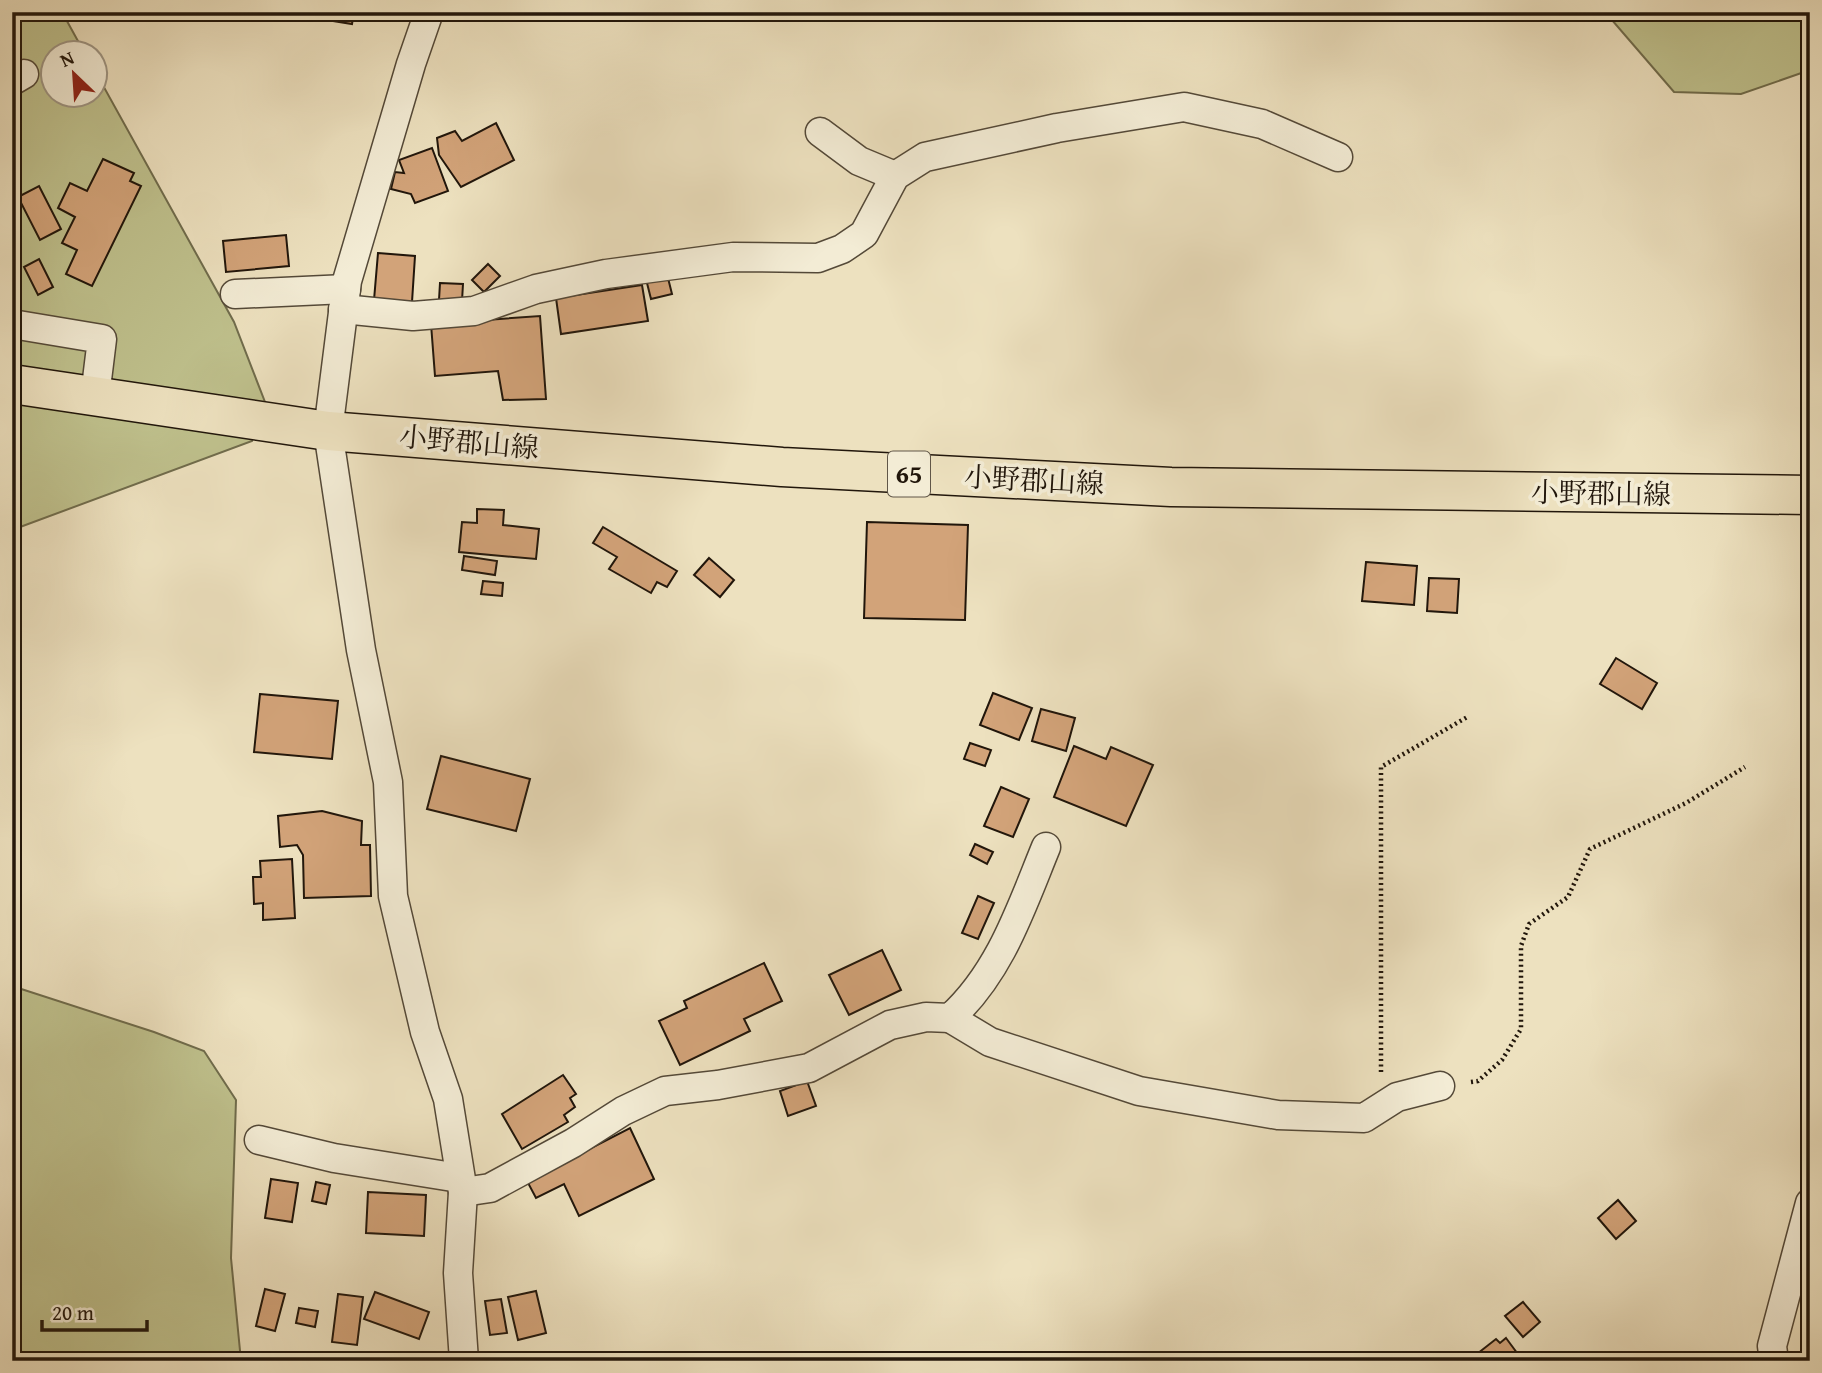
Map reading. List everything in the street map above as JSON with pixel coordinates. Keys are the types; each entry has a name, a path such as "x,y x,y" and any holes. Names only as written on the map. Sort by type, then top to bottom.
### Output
{"main road":[{"name":"小野郡山線","path":"12,384 328,431 782,467 1171,487 1810,495"}],"street":[{"path":"429,12 411,64 345,299 328,431 361,650 388,782 393,896 425,1032 448,1099 461,1185 458,1273 464,1361"},
{"path":"235,294 345,299 413,316 474,311 536,289 606,274 733,257 818,258 842,249 864,234 895,176 925,157 1057,128 1184,107 1262,124 1338,157"},
{"path":"820,132 859,161 895,176"},
{"path":"12,324 102,339 95,396"},
{"path":"950,1018 968,1002 1003,950 1046,847"},
{"path":"259,1140 461,1185 490,1188 573,1143 623,1111 665,1091 809,1068 890,1025 926,1017 950,1018 990,1042 1139,1091 1278,1115 1364,1118 1397,1097 1440,1086"},
{"path":"1774,1361 1772,1346 1810,1203"}],"path":[{"path":"1381,1107 1381,766 1469,716"},
{"path":"1440,1086 1478,1081 1502,1060 1521,1029 1521,946 1529,924 1568,897 1590,849 1686,803 1745,766"}],"green space":[{"path":"12,12 62,12 76,38 38,38 38,108 108,108 108,94 234,322 265,402 252,441 12,530"},
{"path":"1605,12 1810,12 1810,70 1741,94 1674,92"},
{"path":"12,986 204,1051 236,1100 231,1258 241,1361 12,1361"}],"building":[{"path":"315,12 354,12 352,24 314,18"},
{"path":"496,123 514,160 461,187 439,155 437,138 455,131 462,141"},
{"path":"432,148 448,191 415,203 411,194 391,189 395,172 404,173 399,160"},
{"path":"103,159 134,173 130,181 141,186 92,286 66,274 77,250 62,243 75,217 58,208 70,183 87,191"},
{"path":"39,186 61,229 40,240 18,197"},
{"path":"286,235 289,266 226,272 223,241"},
{"path":"378,253 415,256 412,302 374,300"},
{"path":"39,259 53,287 38,295 24,267"},
{"path":"488,264 500,276 484,292 472,280"},
{"path":"667,274 672,294 651,299 646,279"},
{"path":"440,283 463,284 462,301 439,300"},
{"path":"642,285 648,321 561,334 556,298"},
{"path":"540,316 546,399 503,400 498,371 435,376 431,324"},
{"path":"477,509 504,510 503,525 539,529 536,559 459,552 462,522 477,523"},
{"path":"867,522 968,525 965,620 864,618"},
{"path":"603,527 677,571 667,587 657,582 651,593 609,569 617,557 593,543"},
{"path":"464,556 497,561 495,575 462,570"},
{"path":"709,558 734,580 720,597 694,575"},
{"path":"1366,562 1417,566 1414,605 1362,601"},
{"path":"1429,578 1459,579 1457,613 1427,611"},
{"path":"483,581 503,583 502,596 481,594"},
{"path":"1616,658 1657,683 1642,709 1600,684"},
{"path":"993,693 1032,708 1019,740 980,725"},
{"path":"260,694 338,701 332,759 254,752"},
{"path":"1041,709 1075,718 1066,751 1032,741"},
{"path":"970,743 991,750 985,766 964,759"},
{"path":"1074,746 1106,759 1111,747 1153,765 1126,826 1054,797"},
{"path":"441,756 530,779 516,831 427,809"},
{"path":"1001,787 1029,799 1013,837 984,826"},
{"path":"322,811 362,821 361,845 370,845 371,896 304,898 303,855 297,845 280,847 278,816"},
{"path":"975,844 993,852 987,864 970,855"},
{"path":"292,859 295,918 263,920 263,903 254,904 253,877 261,877 260,861"},
{"path":"978,896 994,903 978,939 962,933"},
{"path":"882,950 901,990 849,1015 829,975"},
{"path":"764,963 782,1001 744,1019 750,1031 680,1065 659,1021 687,1008 684,1001"},
{"path":"563,1075 576,1094 570,1098 575,1107 564,1115 568,1122 522,1149 502,1114"},
{"path":"807,1081 816,1106 788,1116 780,1091"},
{"path":"630,1128 654,1179 579,1216 564,1184 536,1198 527,1181"},
{"path":"271,1179 298,1183 292,1222 265,1218"},
{"path":"316,1182 330,1185 326,1204 312,1201"},
{"path":"368,1192 426,1195 424,1236 366,1233"},
{"path":"1618,1200 1636,1221 1616,1239 1598,1218"},
{"path":"265,1289 285,1294 275,1331 256,1326"},
{"path":"536,1291 546,1333 518,1340 508,1297"},
{"path":"375,1292 429,1312 419,1339 364,1319"},
{"path":"338,1294 363,1297 357,1345 332,1342"},
{"path":"501,1299 507,1333 490,1335 485,1301"},
{"path":"1523,1302 1540,1322 1523,1337 1505,1316"},
{"path":"299,1308 318,1311 315,1327 296,1323"},
{"path":"1506,1338 1523,1361 1468,1361 1496,1339 1500,1343"}]}
